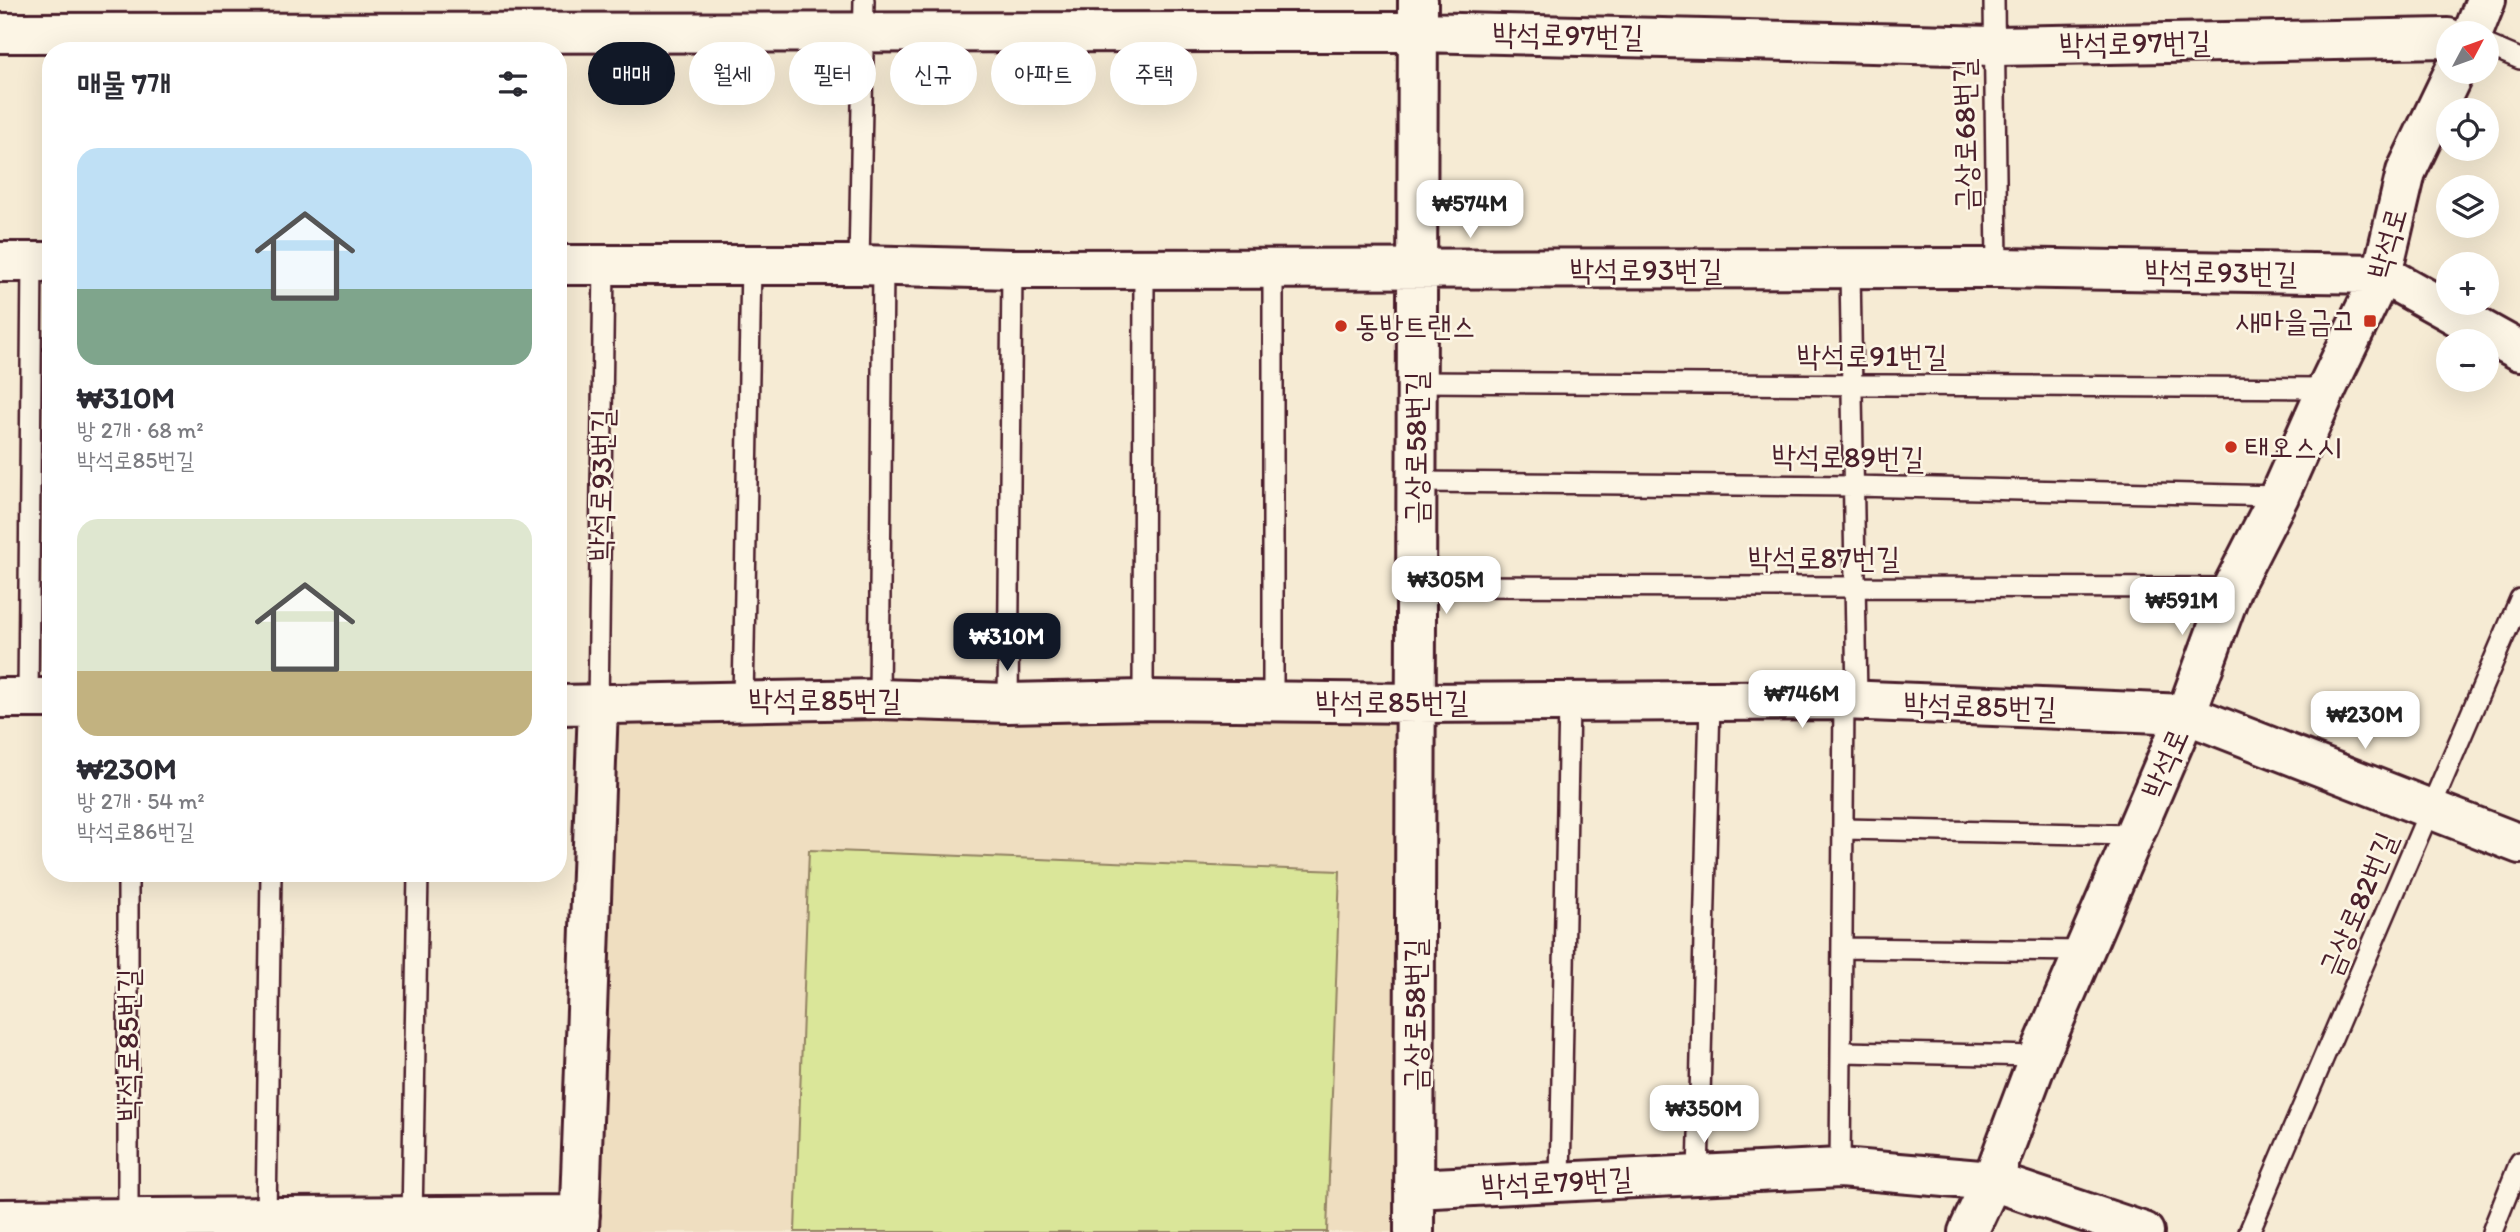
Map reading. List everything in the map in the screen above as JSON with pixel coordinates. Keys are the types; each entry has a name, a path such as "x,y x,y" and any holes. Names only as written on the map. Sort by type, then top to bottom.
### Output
{"street":[{"path":"2478,21 2486,0"},
{"name":"박석로97번길","path":"0,33 864,17 1418,16 1994,46 2436,38"},
{"name":"금상로58번길","path":"1414,1232 1418,16"},
{"name":"박석로","path":"1968,1232 1992,1181 2039,1056 2186,714 2232,587 2279,496 2382,274 2406,172 2448,84"},
{"name":"박석로93번길","path":"567,265 1416,270 1997,268 2382,274"},
{"path":"2382,274 2520,351"},
{"name":"박석로85번길","path":"567,705 879,699 1008,703 1143,700 1417,703 1851,701 2186,714 2520,844"},
{"path":"0,1219 266,1217 412,1224 580,1224 598,706"},
{"name":"박석로79번길","path":"1414,1189 1840,1168 1992,1181 2144,1232"}],"lane":[{"name":"금상로68번길","path":"1994,0 1997,268"},
{"path":"864,17 879,699"},
{"path":"2499,50 2520,59"},
{"path":"26,698 28,262"},
{"name":"박석로93번길","path":"598,706 604,265"},
{"path":"743,700 751,265"},
{"path":"1008,703 1012,269"},
{"path":"1143,269 1143,700"},
{"path":"1273,269 1273,702"},
{"path":"1840,1168 1843,829 1856,588 1850,269"},
{"name":"박석로91번길","path":"1417,382 2327,388"},
{"name":"박석로89번길","path":"1416,482 1854,486 2279,496"},
{"name":"박석로87번길","path":"1416,586 2232,587"},
{"name":"금상로82번길","path":"2249,1232 2520,598"},
{"path":"1560,1182 1569,702"},
{"path":"1698,1175 1710,702"},
{"name":"박석로","path":"1843,829 2133,835"},
{"name":"박석로85번길","path":"128,882 128,1218"},
{"path":"266,1217 271,882"},
{"path":"412,1224 418,882"},
{"path":"1842,948 2084,951"},
{"path":"1842,1052 2039,1056"},
{"path":"2492,1232 2520,1161"}],"shaded area":[{"path":"609,713 1403,717 1409,1232 591,1232"}],"green space":[{"path":"809,850 1340,871 1327,1232 795,1232"}],"place":[{"name":"새마을금고","path":"2370,321"},
{"name":"동방트랜스","path":"1341,326"},
{"name":"태오스시","path":"2231,447"}]}
